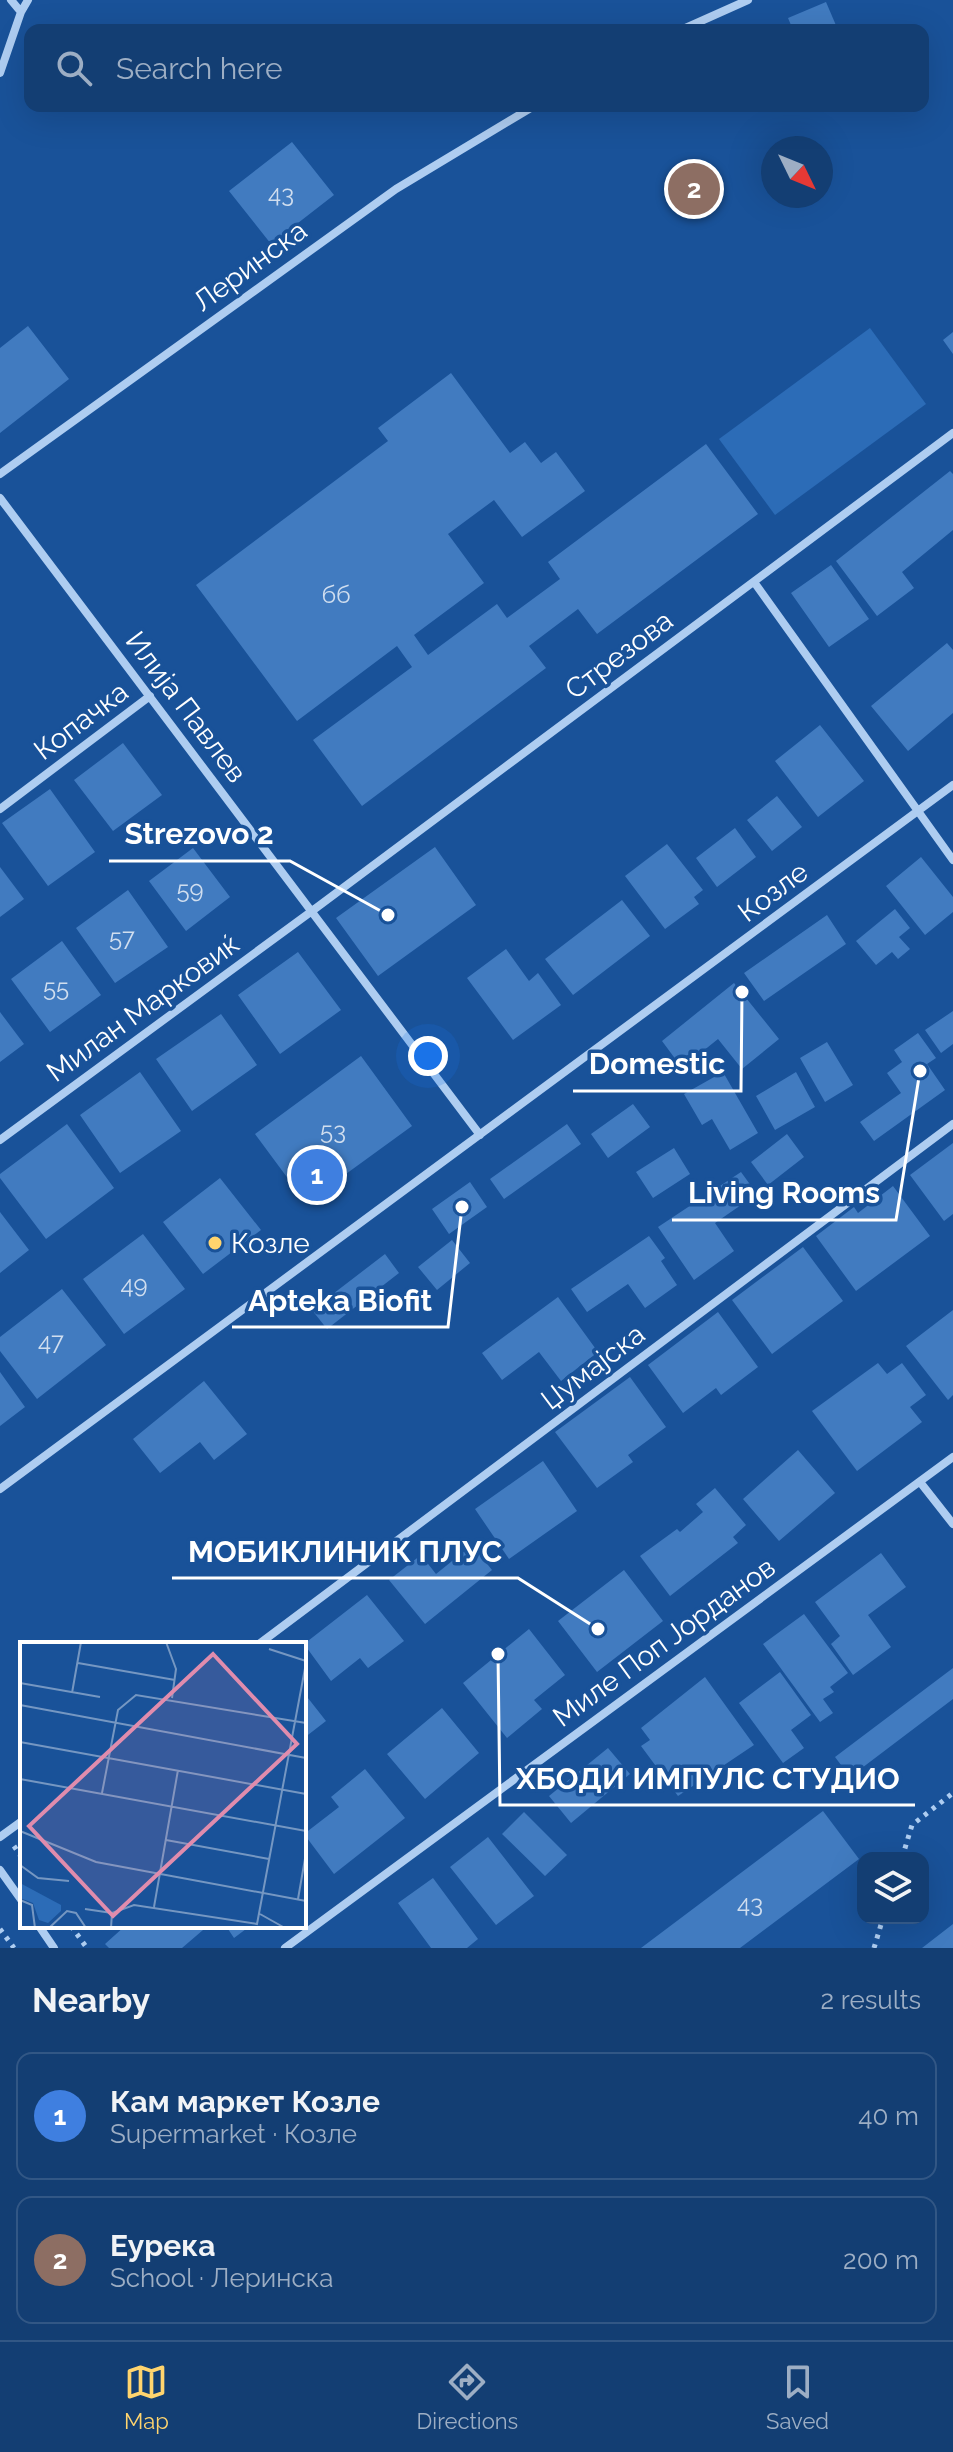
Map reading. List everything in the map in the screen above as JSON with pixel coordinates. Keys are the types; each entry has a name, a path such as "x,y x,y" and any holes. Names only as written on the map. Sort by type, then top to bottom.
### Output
{"street":[{"path":"11,0 21,12"},
{"path":"0,73 28,0"},
{"path":"694,24 748,0"},
{"name":"Леринска","path":"0,474 383,198 524,112"},
{"name":"Стрезова","path":"312,911 953,433"},
{"name":"Илија Павлев","path":"0,498 480,1135"},
{"path":"754,582 953,860"},
{"name":"Копачка","path":"0,809 150,696"},
{"name":"Козле","path":"0,1489 953,785"},
{"name":"Милан Марковиќ","path":"0,1140 312,911"},
{"name":"Џумајска","path":"262,1642 953,1124"},
{"name":"Миле Поп Јорданов","path":"285,1948 953,1457"},
{"path":"920,1482 953,1524"},
{"path":"0,1837 20,1822"},
{"path":"0,1870 20,1898"},
{"path":"40,1928 54,1948"}],"path":[{"path":"904,1852 912,1825 953,1793"},
{"path":"874,1948 881,1924"},
{"path":"72,1928 87,1948"},
{"path":"0,1929 14,1948"}],"shaded area":[{"path":"870,328 926,404 775,515 719,439"}],"building":[{"path":"826,2 835,24 790,24 788,18"},
{"path":"292,142 334,195 271,244 229,191"},
{"path":"28,326 69,379 0,433 0,348"},
{"path":"953,332 953,354 943,340"},
{"path":"451,373 510,453 525,442 541,463 556,452 585,491 522,537 494,500 448,534 484,583 414,635 428,655 497,604 507,618 560,579 548,562 706,444 758,514 597,634 578,609 529,646 546,668 362,806 313,740 412,667 397,646 297,721 196,585 388,441 378,428"},
{"path":"950,471 953,474 953,530 902,572 914,588 877,616 836,561"},
{"path":"831,565 869,619 829,647 791,593"},
{"path":"947,643 953,650 953,713 908,751 871,706"},
{"path":"820,725 864,781 818,817 775,761"},
{"path":"123,743 162,795 113,831 74,780"},
{"path":"50,789 95,852 48,886 2,823"},
{"path":"777,796 802,827 772,851 747,820"},
{"path":"735,828 756,857 717,887 696,858"},
{"path":"667,844 703,890 694,897 699,904 665,929 625,876"},
{"path":"435,847 476,905 378,976 336,918"},
{"path":"193,848 230,897 186,931 149,881"},
{"path":"921,857 953,897 953,912 925,935 886,886"},
{"path":"0,867 24,899 0,917"},
{"path":"128,890 168,947 115,983 76,928"},
{"path":"622,900 650,936 573,995 545,959"},
{"path":"895,909 910,928 899,937 910,949 898,959 892,952 876,965 856,941"},
{"path":"827,915 846,944 764,1001 744,973"},
{"path":"62,941 101,995 50,1032 11,979"},
{"path":"506,949 529,981 538,973 561,1005 513,1040 467,978"},
{"path":"298,952 341,1010 280,1054 238,995"},
{"path":"734,983 779,1039 742,1069 718,1039 682,1068 662,1041"},
{"path":"953,1011 953,1044 941,1053 925,1030"},
{"path":"0,1012 24,1044 0,1062"},
{"path":"221,1014 257,1065 192,1111 156,1059"},
{"path":"918,1033 936,1058 927,1064 945,1090 874,1141 860,1122 901,1093 887,1073 902,1062 894,1050"},
{"path":"827,1042 853,1085 825,1102 800,1058"},
{"path":"361,1056 412,1126 306,1203 255,1134"},
{"path":"140,1072 181,1131 120,1173 80,1115"},
{"path":"723,1072 758,1133 730,1150 712,1119 702,1125 684,1094"},
{"path":"796,1072 815,1107 775,1130 756,1096"},
{"path":"633,1104 650,1127 608,1158 591,1134"},
{"path":"67,1124 114,1188 46,1239 0,1174"},
{"path":"567,1124 581,1144 504,1199 490,1179"},
{"path":"787,1134 804,1157 768,1185 751,1162"},
{"path":"953,1143 953,1214 944,1221 910,1175"},
{"path":"674,1148 690,1174 653,1198 636,1172"},
{"path":"741,1172 757,1194 715,1223 734,1251 694,1280 658,1227"},
{"path":"220,1178 261,1230 203,1274 163,1222"},
{"path":"470,1182 487,1207 449,1234 432,1209"},
{"path":"893,1186 930,1236 856,1291 816,1236 854,1207 858,1213"},
{"path":"0,1212 29,1250 0,1273"},
{"path":"143,1234 185,1289 124,1334 83,1279"},
{"path":"649,1236 665,1258 661,1261 677,1285 645,1308 628,1284 587,1312 571,1289"},
{"path":"452,1240 470,1263 437,1290 418,1267"},
{"path":"803,1247 843,1301 772,1354 732,1300"},
{"path":"385,1254 399,1273 327,1329 312,1310"},
{"path":"62,1289 106,1345 37,1399 0,1351 0,1337"},
{"path":"558,1297 598,1352 561,1381 539,1352 502,1380 482,1353"},
{"path":"953,1310 953,1395 948,1400 906,1346"},
{"path":"718,1312 758,1367 721,1395 716,1388 683,1413 648,1365"},
{"path":"878,1363 887,1374 902,1363 926,1395 910,1407 922,1422 857,1471 812,1411"},
{"path":"0,1372 25,1407 0,1426"},
{"path":"630,1377 666,1427 628,1455 633,1462 597,1488 555,1432"},
{"path":"204,1381 247,1434 214,1460 200,1442 160,1473 133,1439"},
{"path":"798,1450 835,1493 779,1541 743,1499"},
{"path":"543,1461 577,1511 509,1559 475,1509"},
{"path":"715,1488 746,1525 733,1537 738,1543 670,1596 640,1556 677,1529 680,1532 703,1512 696,1504"},
{"path":"472,1545 492,1570 425,1624 389,1580 421,1555 436,1574"},
{"path":"881,1553 906,1587 868,1615 891,1647 853,1675 831,1644 840,1636 815,1602"},
{"path":"624,1570 663,1621 597,1672 558,1621"},
{"path":"367,1595 404,1641 368,1668 360,1658 331,1681 306,1642"},
{"path":"804,1614 848,1673 830,1687 834,1692 823,1699 833,1713 820,1722 763,1644"},
{"path":"529,1629 565,1675 534,1700 542,1709 507,1738 463,1683"},
{"path":"953,1668 953,1699 850,1777 835,1757"},
{"path":"780,1672 811,1715 791,1730 804,1748 783,1763 739,1703"},
{"path":"705,1677 754,1745 678,1796 641,1746 650,1740 641,1728"},
{"path":"306,1696 326,1721 306,1736"},
{"path":"442,1708 479,1753 425,1799 387,1754"},
{"path":"608,1748 630,1774 571,1823 549,1796"},
{"path":"365,1769 405,1818 334,1874 306,1837 306,1832 339,1807 331,1797"},
{"path":"823,1811 857,1856 857,1860 740,1948 641,1948"},
{"path":"524,1812 567,1855 545,1876 502,1834"},
{"path":"488,1837 534,1896 496,1925 450,1867"},
{"path":"433,1878 478,1939 467,1948 431,1948 398,1903"},
{"path":"953,1924 953,1948 922,1948"},
{"path":"123,1928 203,1930 182,1948 109,1948 105,1944"},
{"path":"227,1928 247,1928 234,1938"}],"place":[{"name":"Еурека","path":"694,189"},
{"name":"Strezovo 2","path":"388,915"},
{"name":"Domestic","path":"742,992"},
{"name":"Living Rooms","path":"920,1071"},
{"name":"Кам маркет Козле","path":"317,1175"},
{"name":"Apteka Biofit","path":"462,1207"},
{"name":"Козле","path":"215,1243"},
{"name":"МОБИКЛИНИК ПЛУС","path":"598,1629"},
{"name":"ХБОДИ ИМПУЛС СТУДИО","path":"498,1654"}]}
